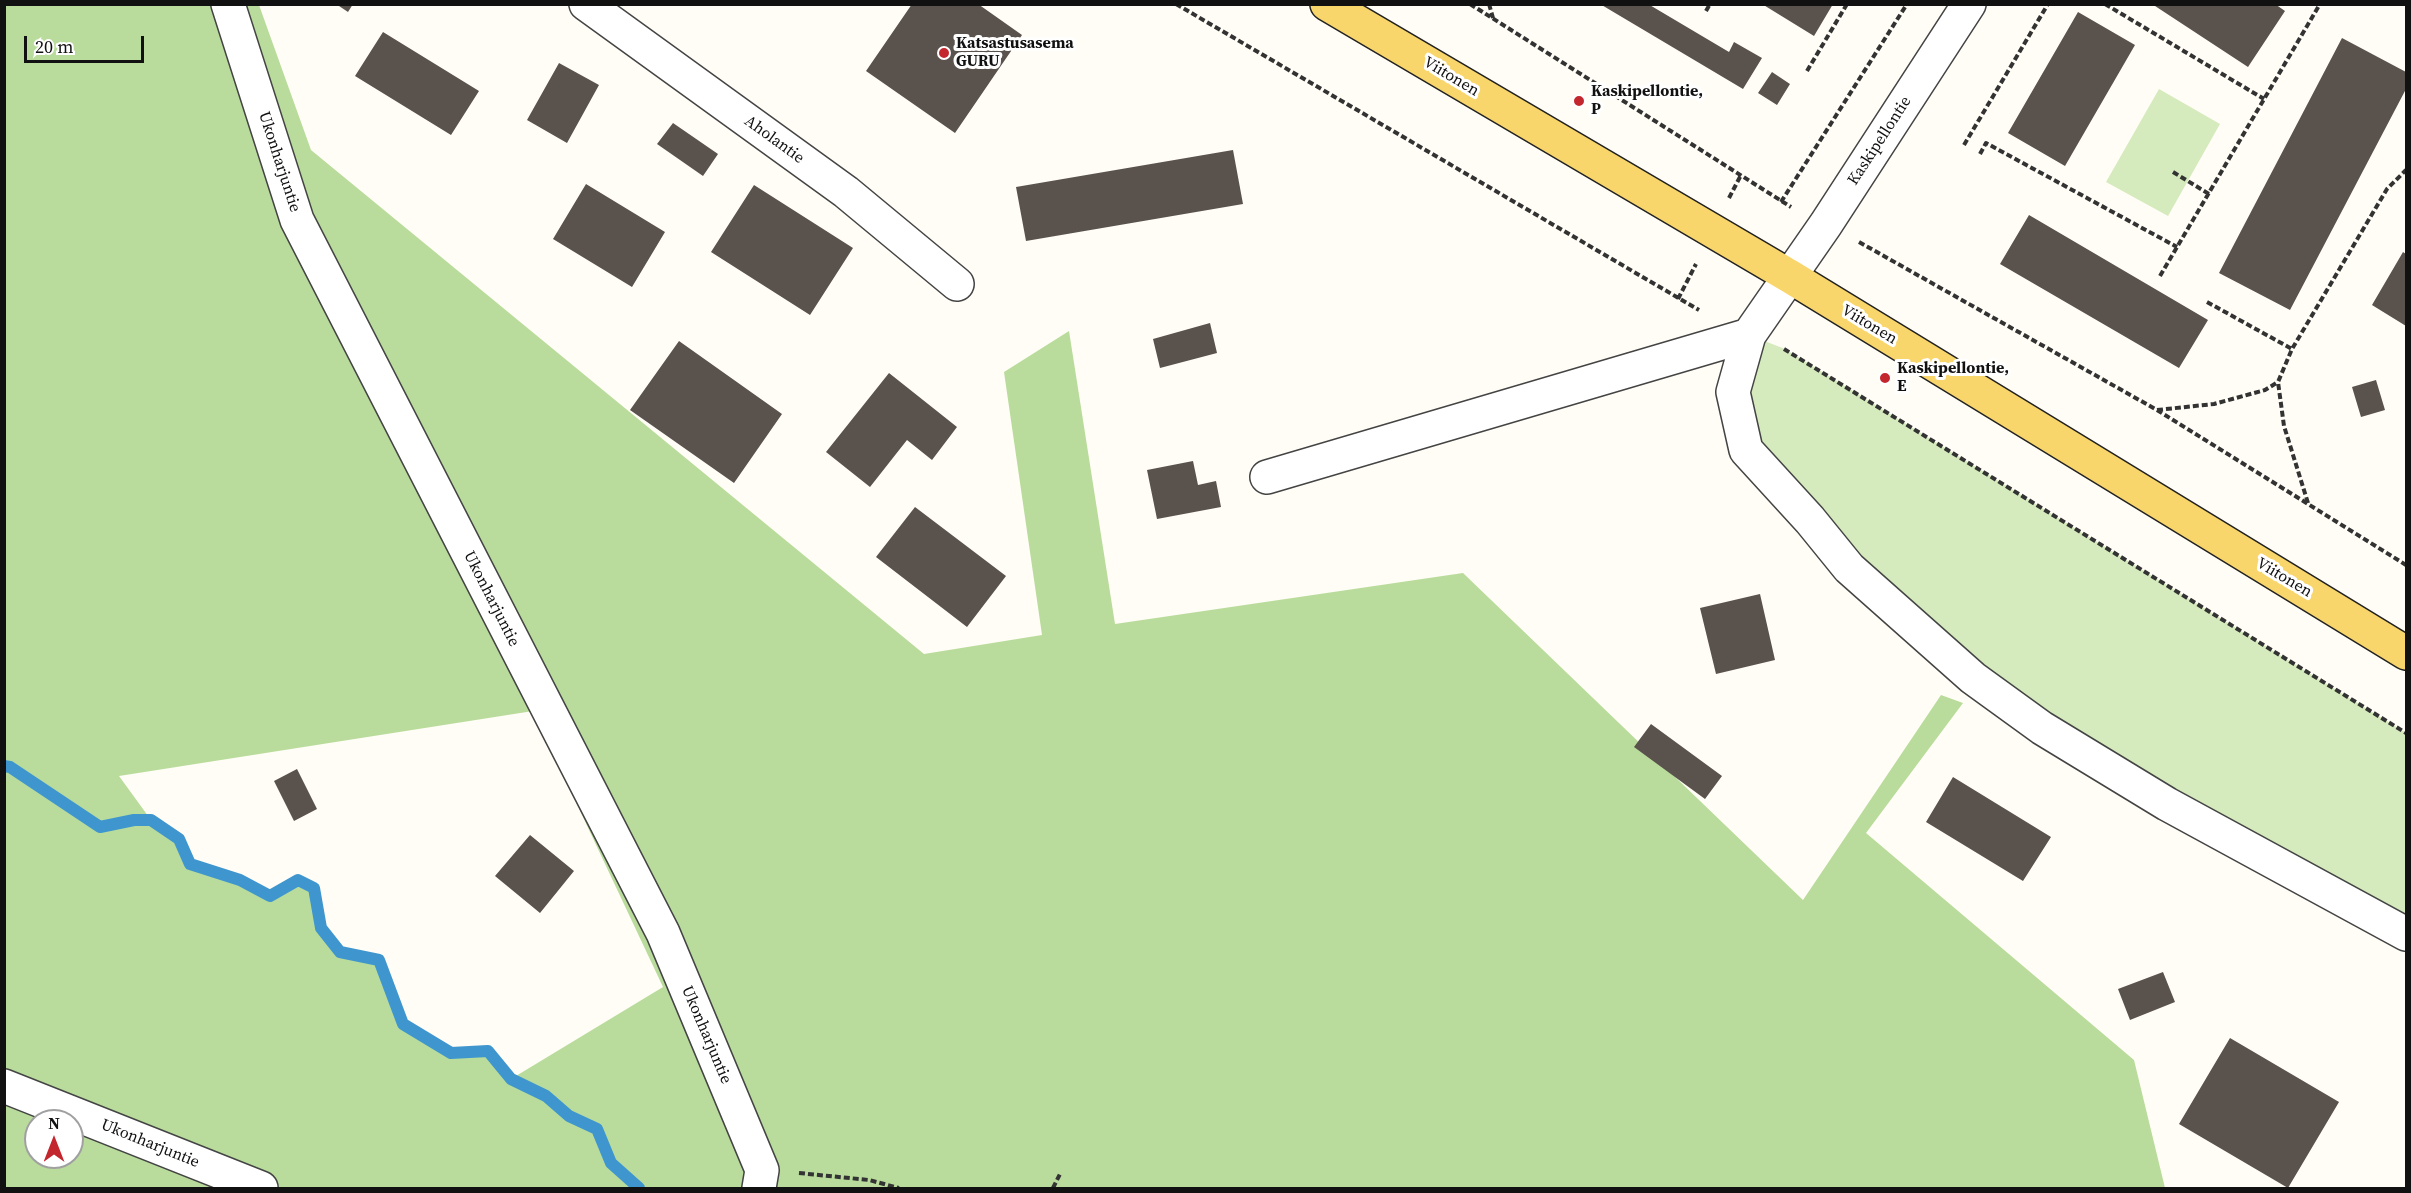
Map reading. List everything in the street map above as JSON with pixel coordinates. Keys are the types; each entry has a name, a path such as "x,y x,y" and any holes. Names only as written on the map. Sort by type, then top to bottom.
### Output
{"main road":[{"name":"Viitonen","path":"1328,4 1791,277 2406,653"}],"street":[{"name":"Ukonharjuntie","path":"228,4 297,220 663,933 761,1179"},
{"name":"Aholantie","path":"586,4 846,192 957,284"},
{"name":"Kaskipellontie","path":"1969,4 1791,277 1749,335 1732,392 1746,450 1810,520 1849,568 1973,678 2042,728 2167,804 2406,934"},
{"path":"1267,477 1749,335"},
{"name":"Ukonharjuntie","path":"4,1086 261,1188"}],"path":[{"path":"1176,4 1678,299 1749,335 1785,350 2406,733"},
{"path":"1470,4 1781,202 1826,224 2157,410 2406,565"},
{"path":"1489,4 1493,18"},
{"path":"1706,11 1710,4"},
{"path":"1807,71 1847,4"},
{"path":"1781,202 1907,4"},
{"path":"1964,146 2048,4"},
{"path":"2104,4 2264,99"},
{"path":"2160,276 2320,4"},
{"path":"1980,154 1986,143 2177,247"},
{"path":"2308,503 2284,426 2278,382 2292,349 2387,189 2406,170"},
{"path":"2173,172 2209,194"},
{"path":"2207,302 2292,349"},
{"path":"2157,410 2214,404 2265,390 2278,382"},
{"path":"1053,1188 1061,1172"},
{"path":"761,1179 869,1180 899,1188"}],"green space":[{"path":"5,4 259,5 311,150 924,654 1042,635 1004,372 1069,331 1115,624 1463,573 1803,900 1941,695 1963,703 1866,833 2134,1060 2165,1188 5,1188","holes":["533,711 663,987 511,1079 488,1051 451,1053 403,1024 379,960 340,952 322,928 314,888 298,880 270,896 240,880 190,864 179,839 151,820 119,776"]},
{"path":"2159,89 2220,124 2168,216 2106,182"},
{"path":"1749,335 1785,349 2406,733 2406,934 2042,728 1746,450"}],"building":[{"path":"336,4 353,4 348,12"},
{"name":"Katsastusasema GURU","path":"912,4 978,4 1022,35 955,133 866,71"},
{"path":"1600,4 1648,4 1729,52 1734,42 1762,58 1743,89"},
{"path":"1762,4 1833,4 1814,36"},
{"path":"2152,4 2275,4 2285,11 2248,67"},
{"path":"2078,12 2135,45 2065,166 2008,133"},
{"path":"383,32 479,91 451,135 355,76"},
{"path":"2342,38 2406,72 2406,89 2290,310 2219,273"},
{"path":"559,63 599,85 567,143 527,120"},
{"path":"1772,72 1790,84 1777,105 1758,93"},
{"path":"673,123 718,154 703,176 657,144"},
{"path":"1233,150 1243,204 1026,241 1016,187"},
{"path":"586,184 665,232 632,287 553,239"},
{"path":"754,185 853,248 810,315 711,252"},
{"path":"2029,215 2208,320 2179,368 2000,264"},
{"path":"2403,252 2406,254 2406,326 2372,305"},
{"path":"1210,323 1217,353 1160,368 1153,339"},
{"path":"679,341 782,414 734,483 630,410"},
{"path":"889,373 957,427 932,460 907,440 870,487 826,452"},
{"path":"2376,380 2385,410 2361,417 2352,387"},
{"path":"1193,461 1198,485 1216,481 1221,507 1157,519 1147,470"},
{"path":"915,507 1006,576 967,627 876,557"},
{"path":"1760,594 1775,660 1716,674 1700,608"},
{"path":"1651,724 1722,776 1705,799 1634,747"},
{"path":"297,769 317,809 294,821 274,781"},
{"path":"1953,777 2051,837 2023,881 1926,822"},
{"path":"530,835 574,871 540,913 495,876"},
{"path":"2163,972 2175,1002 2130,1020 2118,989"},
{"path":"2230,1038 2339,1102 2288,1188 2179,1124"}],"waterway":[{"path":"4,766 10,767 100,827 134,820 151,820 179,839 190,864 240,880 270,896 298,880 314,888 321,928 340,952 379,960 403,1024 451,1053 488,1051 511,1079 546,1096 569,1116 597,1129 611,1163 639,1188"}],"place":[{"name":"Katsastusasema GURU","path":"944,53"},
{"name":"Kaskipellontie, P","path":"1579,101"},
{"name":"Kaskipellontie, E","path":"1885,378"}]}
